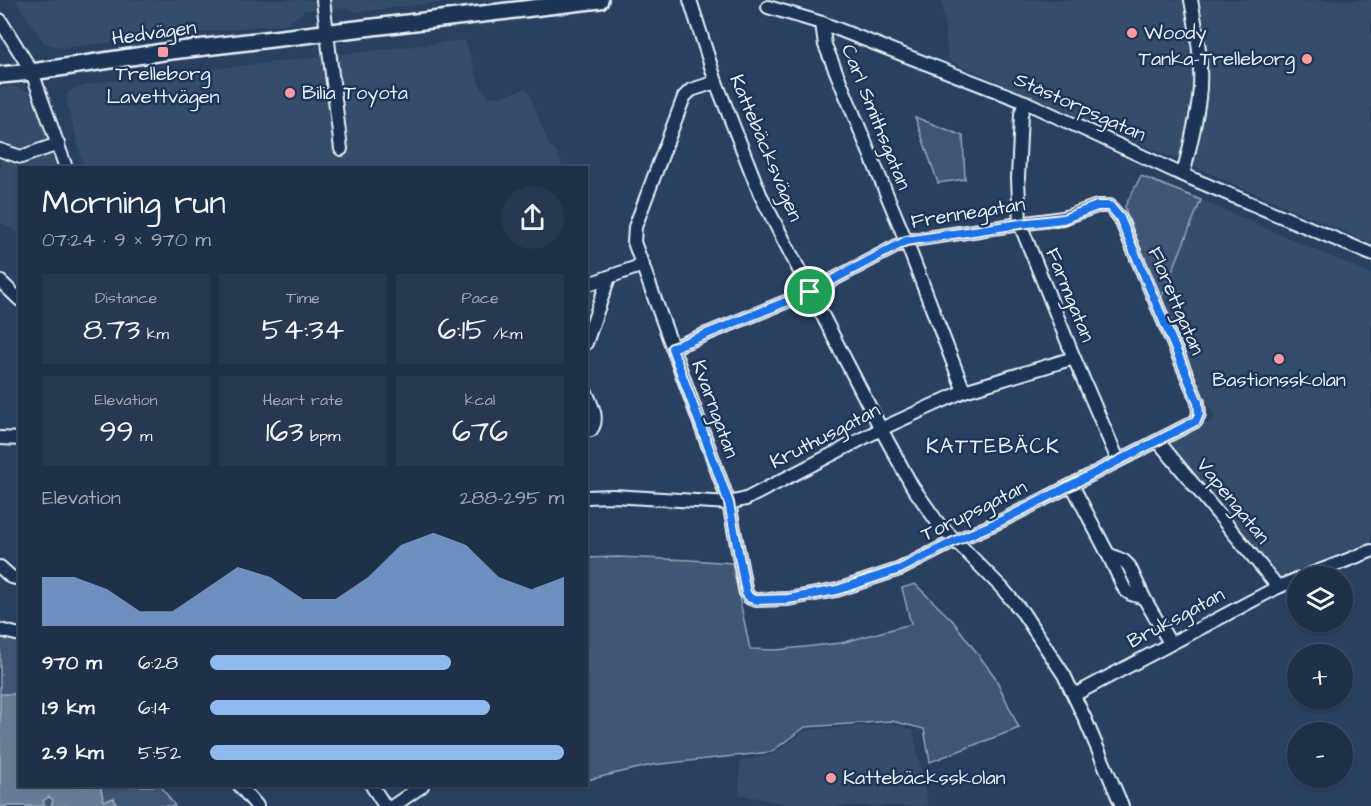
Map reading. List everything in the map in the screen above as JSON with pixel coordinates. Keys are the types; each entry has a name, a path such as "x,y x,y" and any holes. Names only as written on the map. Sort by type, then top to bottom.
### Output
{"main road":[{"name":"Hedvägen","path":"0,75 163,52 600,0"}],"street":[{"path":"323,0 341,149"},
{"name":"Kattebäcksvägen","path":"690,0 716,82 760,194 881,429 912,486 938,523 1001,586 1023,613 1064,675 1122,806"},
{"path":"1183,176 1199,97 1197,32 1191,0"},
{"name":"Ståstorpsgatan","path":"768,6 822,23 1025,102 1183,176 1371,254"},
{"path":"0,20 32,72 65,166"},
{"name":"Carl Smithsgatan","path":"822,23 825,45 906,241 964,391"},
{"name":"Kvarngatan","path":"716,82 691,90 684,97 635,227 634,242 729,503 746,593 750,598"},
{"name":"Farmgatan","path":"1025,102 1021,114 1018,178 1020,224 1074,358 1119,460"},
{"path":"0,150 21,157 58,144"},
{"name":"Frennegatan","path":"672,348 810,292 906,241 1063,219 1097,206 1110,206"},
{"name":"Florettgatan","path":"1110,206 1120,218 1198,402 1199,414"},
{"path":"588,284 643,265"},
{"path":"588,338 609,277"},
{"path":"0,281 18,298"},
{"name":"Kruthusgatan","path":"588,497 613,496 729,503 746,499 881,429 964,391 1074,358"},
{"path":"588,397 596,418 595,425 588,431"},
{"name":"Torupsgatan","path":"750,598 756,600 788,599 837,590 900,569 1001,521 1158,441 1196,421 1199,414"},
{"path":"0,438 18,439"},
{"name":"Vapengatan","path":"1158,441 1278,587"},
{"path":"1072,485 1125,590 1144,598 1170,643"},
{"path":"1332,566 1371,551"},
{"path":"0,567 11,577 18,579"},
{"name":"Bruksgatan","path":"1074,695 1287,583"},
{"path":"0,630 18,634"},
{"path":"241,787 257,806"},
{"path":"373,787 385,806"},
{"path":"393,806 421,787"}],"shaded area":[{"path":"15,0 461,0 357,12 348,8 305,10 288,23 62,48 44,43"},
{"path":"942,0 1305,0 1305,2 1371,0 1371,243 948,60"},
{"path":"465,40 481,89 489,96 500,97 527,88 549,145 557,152 562,166 83,166 66,99 69,92 76,88 101,82"},
{"path":"11,86 29,92 55,166 18,166 18,233 0,222 0,88"},
{"path":"915,117 963,136 965,179 938,183"},
{"path":"1141,176 1201,200 1161,299 1125,206"},
{"name":"Bastionsskolan","path":"1201,200 1371,274 1371,542 1307,566 1287,566 1287,573 1280,576 1169,442 1215,419 1161,299"},
{"path":"617,557 732,563 750,649 776,650 841,643 911,624 902,588 915,584 953,621 995,677 1019,728 930,762 924,729 892,721 805,727 771,752 652,765 588,780 588,558"},
{"path":"0,635 10,640 18,640 18,787 162,787 175,806 0,806"},
{"path":"0,694 18,694 18,787 100,787 104,801 114,798 117,806 51,806 53,800 49,797 43,801 45,806 0,806"},
{"name":"Kattebäcksskolan","path":"892,724 913,730 928,806 793,806 739,794 740,761 772,755 806,730"}],"place":[{"name":"Woody","path":"1132,33"},
{"name":"Trelleborg Lavettvägen","path":"163,52"},
{"name":"Tanka-Trelleborg","path":"1307,59"},
{"name":"Bilia Toyota","path":"290,93"},
{"name":"Bastionsskolan","path":"1279,359"},
{"name":"Kattebäcksskolan","path":"831,778"}],"district":[{"name":"KATTEBÄCK","path":"993,446"}],"route":[{"path":"1097,206 1110,206 1120,218 1198,402 1199,414 1196,421 1158,441 1001,521 900,569 837,590 788,599 756,600 750,598 746,593 729,503 672,348 810,292 906,241 1063,219 1097,206"}]}
